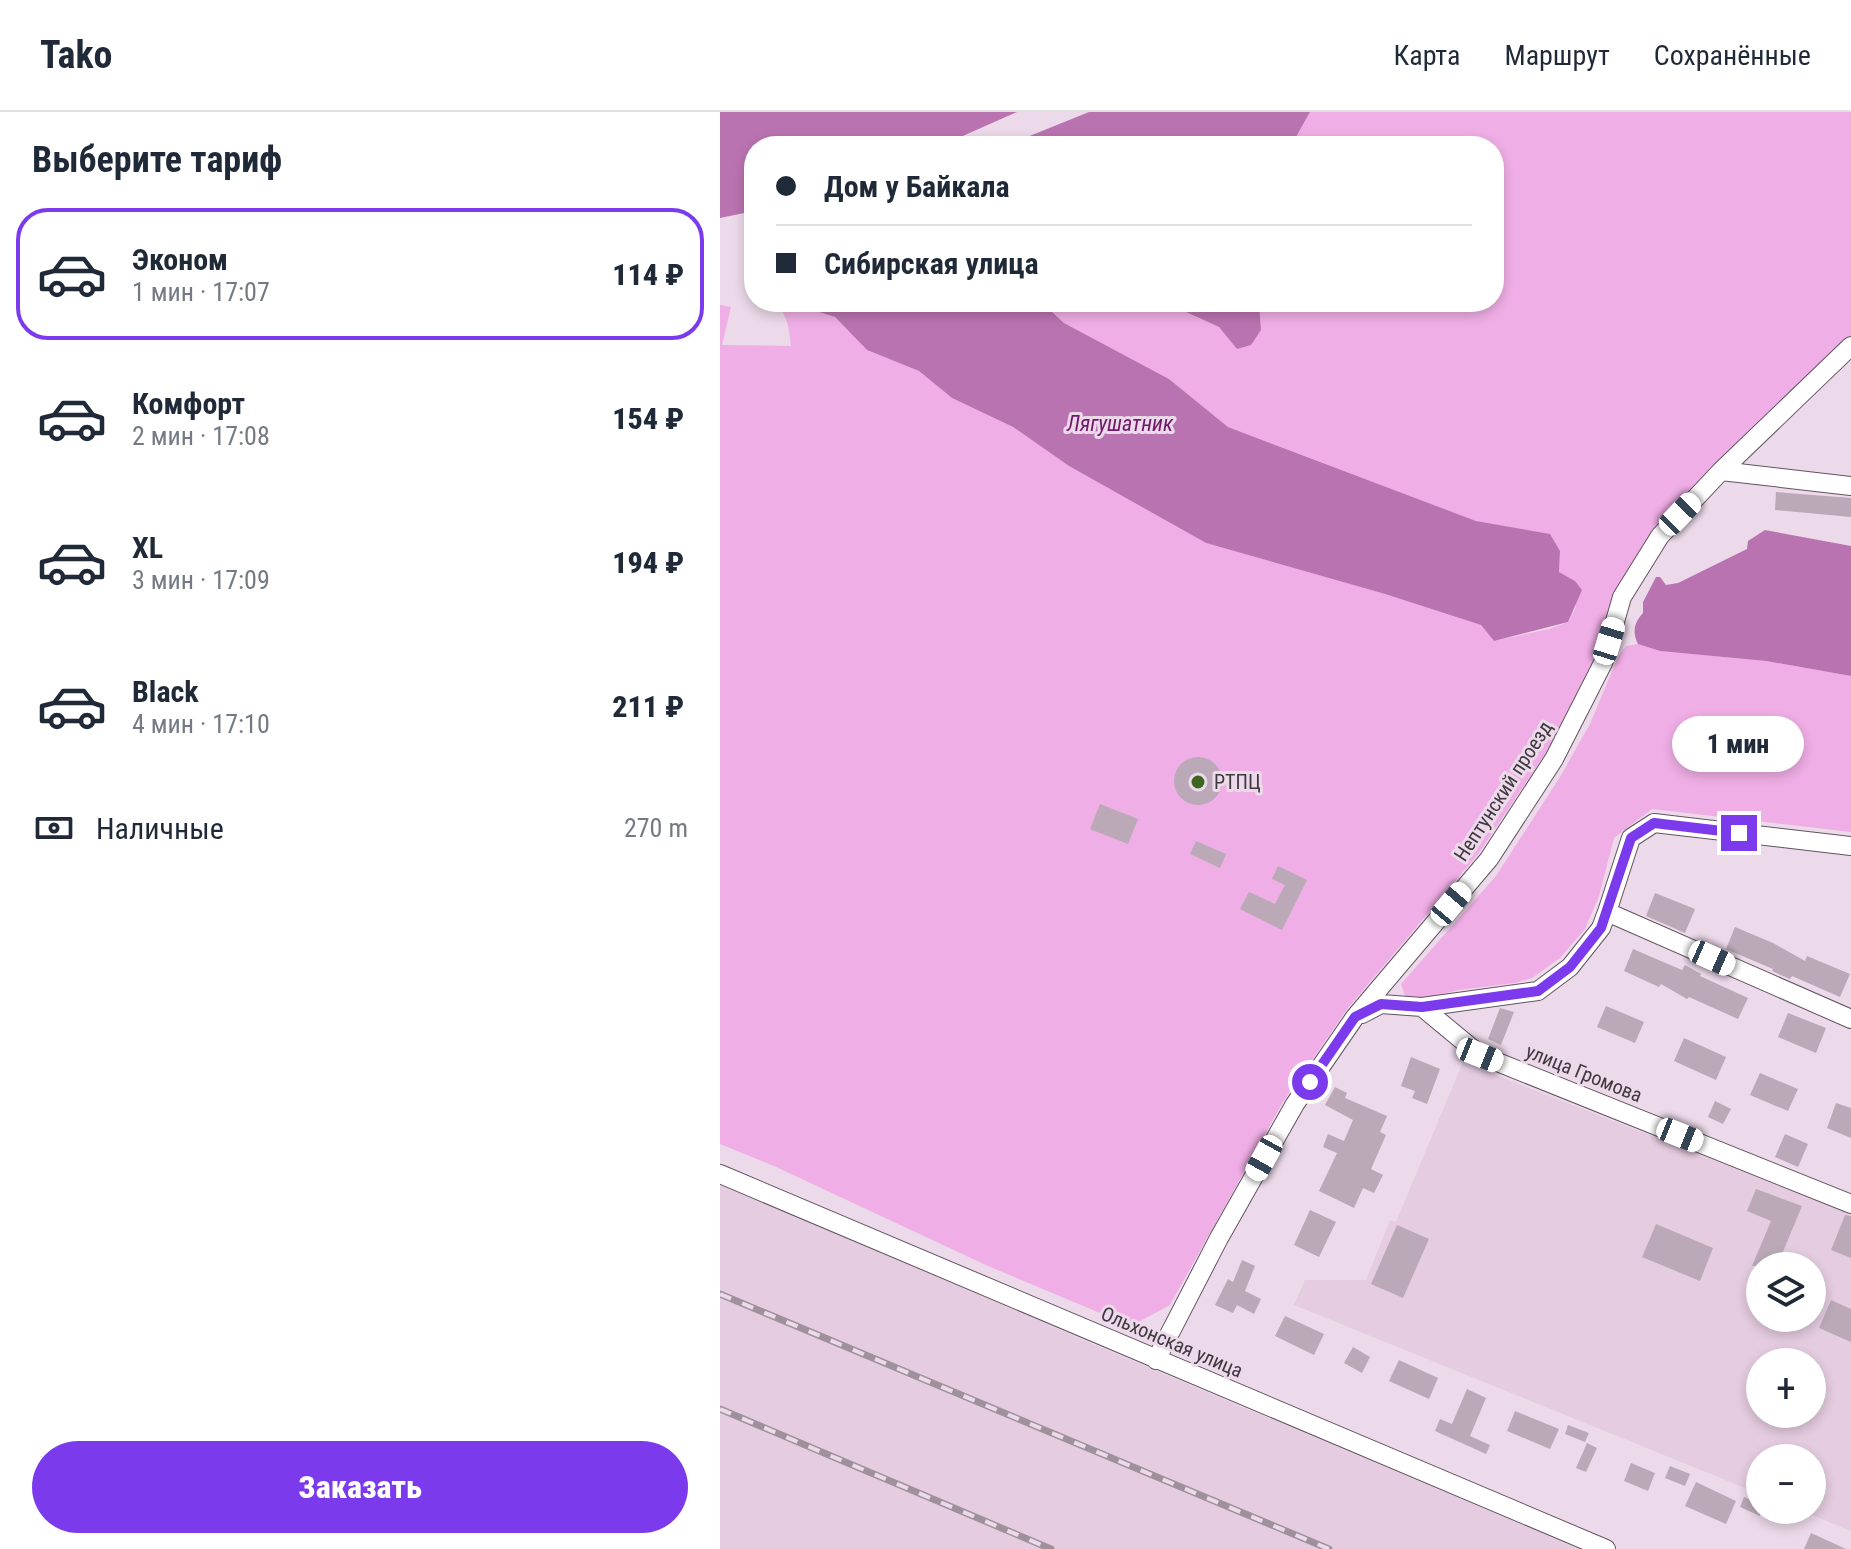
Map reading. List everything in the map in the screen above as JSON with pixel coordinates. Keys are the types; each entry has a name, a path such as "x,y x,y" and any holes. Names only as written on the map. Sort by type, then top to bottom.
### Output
{"street":[{"name":"Нептунский проезд","path":"1156,1360 1219,1238 1295,1104 1355,1017 1489,859 1554,759 1603,663 1622,597 1660,536 1721,471 1851,346"},
{"path":"1721,471 1851,486"},
{"path":"1355,1017 1381,1004 1422,1007 1538,991 1570,967 1601,928 1631,838 1654,823 1851,846"},
{"path":"1607,912 1851,1019"},
{"name":"улица Громова","path":"1422,1007 1480,1055 1851,1204"},
{"name":"Ольхонская улица","path":"720,1174 1606,1549"}],"shaded area":[{"path":"1310,112 1851,112 1851,337 1696,484 1655,528 1614,595 1594,659 1547,751 1479,853 1348,1008 1283,1102 1170,1305 1131,1326 988,1266 720,1144 720,305 731,307 722,345 791,346 782,312 819,312 835,317 867,350 919,371 952,398 1013,427 1069,466 1206,543 1481,625 1494,641 1568,622 1576,607 1575,581 1559,572 1560,551 1550,535 1476,521 1228,427 1169,379 1064,323 1052,312 1186,312 1219,327 1261,330 1260,312 1504,312 1504,136 1297,136"},
{"path":"1638,644 1660,651 1766,661 1851,676 1851,832 1652,809 1614,838 1599,896 1585,929 1560,958 1532,978 1515,983 1425,998 1405,996 1401,984 1496,876 1590,724 1618,657 1626,646"},
{"path":"1463,1062 1851,1214 1851,1531 1826,1521 1826,1444 1746,1444 1746,1488 1294,1305 1305,1280 1366,1280 1390,1220 1396,1222"},
{"path":"720,1185 862,1243 1081,1339 1580,1549 720,1549"}],"water":[{"path":"720,112 1017,112 963,136 744,136 744,213 720,218"},
{"path":"1089,112 1310,112 1297,136 1030,136"},
{"name":"Лягушатник","path":"819,312 1052,312 1064,323 1169,379 1228,427 1476,521 1550,534 1560,551 1559,572 1575,581 1582,590 1568,622 1494,641 1481,625 1206,543 1069,466 1013,427 952,398 919,371 867,350 835,317"},
{"path":"1186,312 1260,312 1261,330 1251,345 1237,349 1219,327"},
{"path":"1765,530 1851,546 1851,676 1766,661 1660,651 1638,644 1635,628 1643,613 1643,602 1656,577 1660,577 1666,585 1678,583 1747,549 1748,541"}],"building":[{"path":"1776,492 1851,498 1851,517 1775,510"},
{"name":"РТПЦ","path":"1198,757 1207,758 1215,764 1221,772 1221,790 1215,798 1207,804 1198,805 1189,804 1181,798 1175,790 1174,781 1175,772 1181,764 1189,758"},
{"path":"1100,804 1138,819 1128,844 1090,829"},
{"path":"1196,841 1226,854 1220,868 1190,854"},
{"path":"1278,866 1307,880 1282,930 1240,909 1249,892 1275,904 1285,885 1272,879"},
{"path":"1655,893 1695,909 1685,933 1646,916"},
{"path":"1735,927 1805,961 1807,956 1850,974 1840,997 1792,976 1790,979 1726,949"},
{"path":"1633,949 1682,970 1685,965 1700,976 1748,998 1738,1019 1624,971"},
{"path":"1606,1006 1644,1022 1635,1043 1597,1027"},
{"path":"1500,1008 1514,1012 1501,1045 1488,1039"},
{"path":"1788,1013 1826,1028 1816,1053 1778,1037"},
{"path":"1684,1038 1726,1057 1716,1080 1674,1061"},
{"path":"1411,1057 1440,1069 1427,1104 1412,1098 1415,1091 1401,1086"},
{"path":"1760,1073 1798,1089 1788,1111 1750,1095"},
{"path":"1335,1087 1347,1093 1345,1098 1387,1116 1380,1132 1386,1135 1371,1169 1383,1175 1374,1193 1363,1188 1354,1208 1319,1191 1337,1153 1323,1147 1328,1134 1344,1141 1353,1120 1325,1105"},
{"path":"1715,1101 1731,1109 1723,1124 1708,1117"},
{"path":"1836,1103 1851,1108 1851,1138 1827,1128"},
{"path":"1785,1134 1808,1144 1798,1167 1775,1157"},
{"path":"1756,1189 1802,1206 1783,1252 1758,1252 1771,1221 1747,1211"},
{"path":"1310,1210 1336,1222 1319,1257 1294,1245"},
{"path":"1845,1215 1851,1216 1851,1258 1831,1250"},
{"path":"1656,1224 1713,1248 1700,1281 1642,1257"},
{"path":"1397,1225 1429,1239 1403,1298 1371,1284"},
{"path":"1242,1260 1255,1266 1245,1291 1261,1299 1254,1314 1237,1305 1233,1313 1215,1305 1228,1279 1233,1282"},
{"path":"1831,1300 1851,1309 1851,1342 1826,1331 1826,1312"},
{"path":"1285,1316 1324,1334 1314,1355 1275,1336"},
{"path":"1353,1347 1370,1357 1362,1373 1344,1363"},
{"path":"1399,1360 1438,1378 1429,1399 1389,1381"},
{"path":"1467,1389 1486,1398 1470,1436 1490,1445 1486,1454 1435,1431 1440,1419 1452,1424"},
{"path":"1515,1411 1559,1429 1550,1449 1507,1431"},
{"path":"1568,1425 1589,1433 1585,1442 1565,1434"},
{"path":"1587,1443 1597,1448 1586,1472 1576,1468"},
{"path":"1631,1463 1655,1473 1648,1491 1624,1481"},
{"path":"1670,1466 1690,1474 1685,1486 1665,1478"},
{"path":"1696,1482 1736,1501 1726,1524 1685,1506"},
{"path":"1744,1497 1746,1498 1746,1510 1740,1507"},
{"path":"1811,1533 1846,1549 1804,1549"}],"railway":[{"path":"720,1294 1329,1549"},
{"path":"720,1409 1051,1549"}],"place":[{"name":"РТПЦ","path":"1198,782"}],"route":[{"path":"1310,1082 1355,1017 1381,1004 1422,1007 1538,991 1570,967 1601,928 1631,838 1654,823 1739,833"}]}
